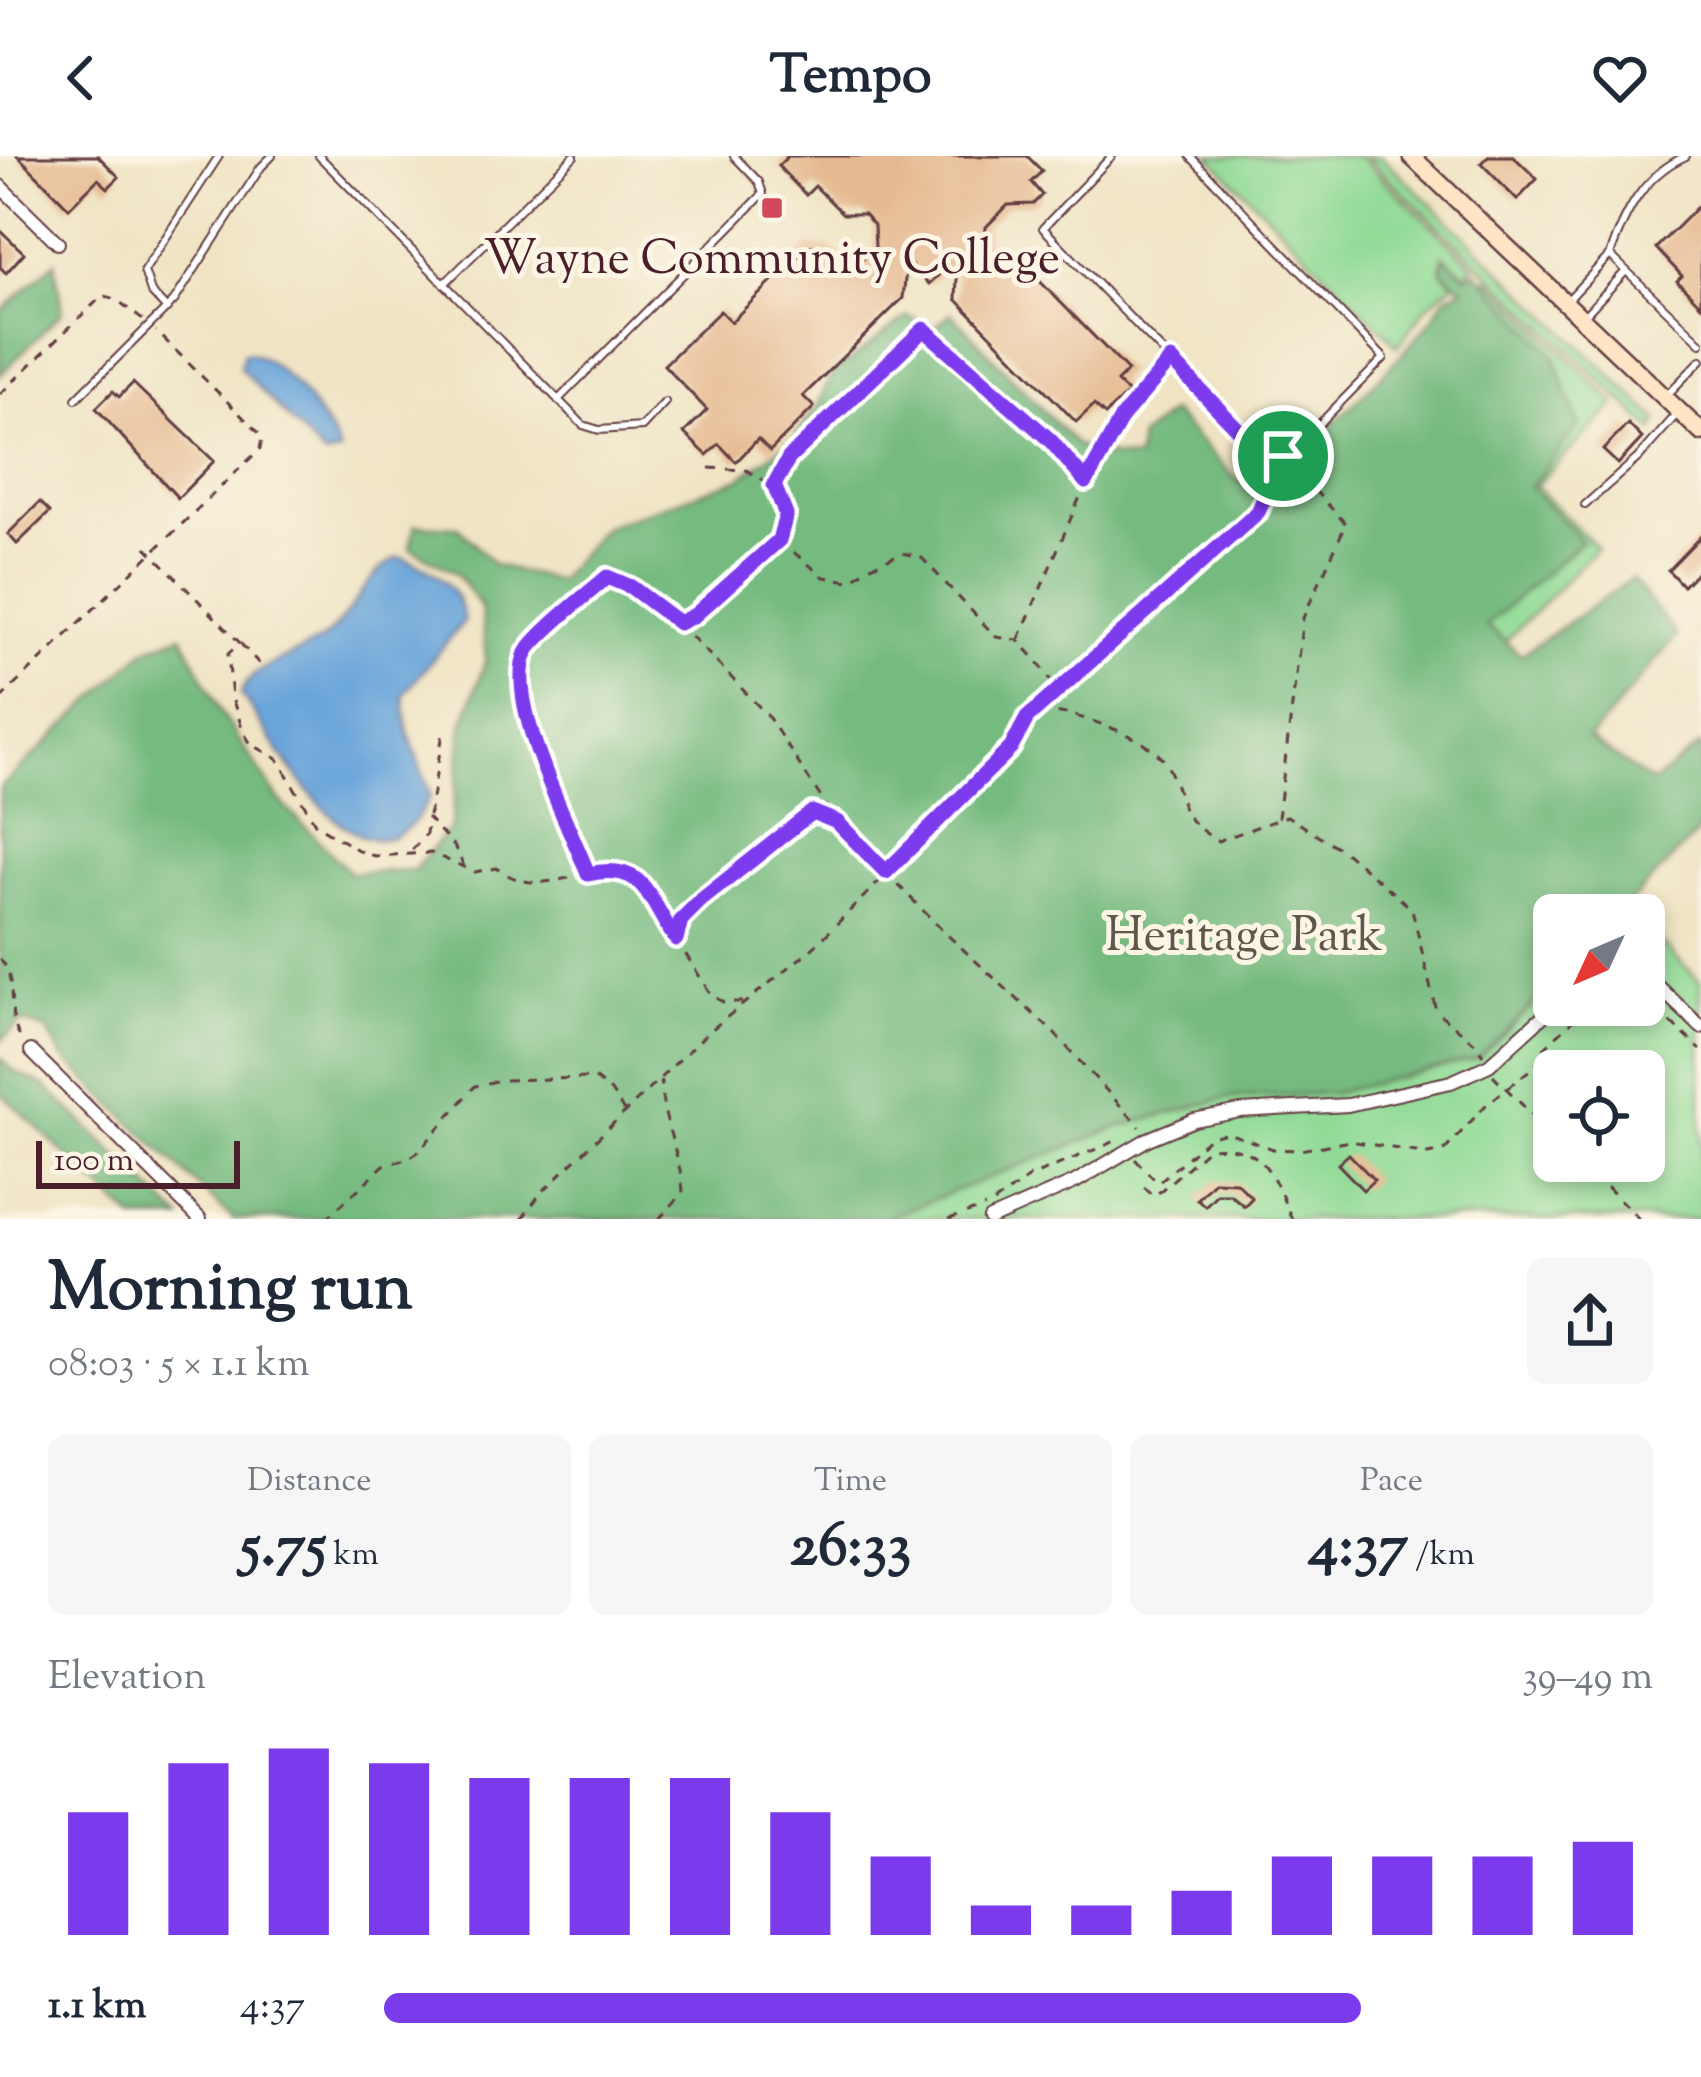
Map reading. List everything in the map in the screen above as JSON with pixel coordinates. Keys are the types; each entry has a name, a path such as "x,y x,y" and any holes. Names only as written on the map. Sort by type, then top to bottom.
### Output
{"main road":[{"path":"1411,156 1701,432"}],"street":[{"path":"0,186 58,243"},
{"path":"1665,993 1701,1027"},
{"path":"990,1219 1076,1182 1148,1138 1194,1120 1348,1105 1451,1082 1489,1065 1533,1025"},
{"path":"31,1051 200,1219"}],"lane":[{"path":"166,309 151,292 144,272 219,156"},
{"path":"76,399 166,309 272,156"},
{"path":"319,156 583,425 599,430 642,427 665,402"},
{"path":"444,284 574,156"},
{"path":"558,400 763,194 759,182 734,156"},
{"path":"1112,156 1043,228 1259,451 1273,459 1283,456 1384,358 1190,156"},
{"path":"1565,303 1610,255 1638,193 1667,164 1685,156"},
{"path":"1610,255 1701,343"},
{"path":"1581,318 1625,272"},
{"path":"1665,398 1701,360"},
{"path":"1585,505 1639,457 1679,412"}],"path":[{"path":"0,394 82,313 106,296 150,325 262,439 260,449 0,699"},
{"path":"774,485 789,458 924,329 1050,440 1086,482"},
{"path":"1018,640 1086,482 1122,417 1171,360"},
{"path":"522,1219 540,1194 625,1112 744,1002 813,948 1011,748 1027,718 1258,512 1283,456 1346,524 1303,618 1278,818"},
{"path":"679,623 695,615 779,540 786,515 774,485 746,470 709,468"},
{"path":"779,540 824,577 850,581 902,553 921,557 996,637 1018,640 1048,674 1057,691 1055,710"},
{"path":"146,547 264,668"},
{"path":"588,874 530,737 522,672 527,650 607,577 631,587 679,623 766,715 837,822 941,930 1053,1032 1148,1138"},
{"path":"239,643 228,654 235,714 251,744 284,767 316,825 363,854 431,853 475,872 497,868 509,878 545,884 618,869 634,877 712,996 723,1002 744,1002"},
{"path":"1035,711 1055,710 1154,749 1167,764 1190,824 1218,841 1287,816 1345,852 1412,908 1436,1011 1475,1043 1505,1090 1533,1117"},
{"path":"411,852 426,834 443,733"},
{"path":"676,939 681,920 781,833 812,812 837,822"},
{"path":"428,818 454,846 465,868"},
{"path":"0,959 11,981 11,1022 31,1051"},
{"path":"723,1002 726,1018"},
{"path":"1665,1017 1701,1050"},
{"path":"1144,1187 1153,1196 1210,1137 1228,1133 1273,1149 1300,1150 1350,1141 1427,1154 1444,1150 1485,1106 1536,1065 1544,1047 1566,1026"},
{"path":"326,1219 384,1166 419,1150 475,1086 501,1080 594,1078 611,1091 625,1112"},
{"path":"658,1219 683,1193 682,1165 661,1102 661,1079"},
{"path":"949,1219 992,1204 1029,1177 1114,1139 1124,1141 1161,1185"},
{"path":"1196,1153 1221,1147 1244,1150 1262,1162 1277,1178 1292,1219"},
{"path":"1603,1182 1639,1219"}],"green space":[{"path":"1209,156 1359,156 1474,266 1465,274 1443,255 1441,271 1454,283 1427,306 1398,346"},
{"path":"1365,156 1381,156 1658,420 1653,430"},
{"path":"1445,257 1466,276 1476,271 1553,353 1579,425 1530,487 1582,541 1486,625 1521,655 1632,579 1677,636 1589,739 1652,783 1701,745 1701,829 1638,894 1533,894 1533,1004 1478,1058 1334,1093 1226,1098 1118,1127 883,1219 233,1219 63,1057 47,1030 22,1021 0,1041 0,788 146,649 182,635 223,716 279,800 350,873 414,870 451,827 463,725 486,659 481,607 456,573 410,548 415,525 458,527 494,565 557,581 604,527 741,478 795,437 818,406 831,375 908,316 934,328 951,313 1076,445 1137,459 1140,437 1171,412 1238,481 1283,475 1399,358 1446,297 1463,289 1442,271"},
{"path":"55,262 62,312 0,375 0,313"},
{"name":"Heritage Park","path":"1488,278 1616,404 1535,486 1597,548 1432,716 1612,894 1533,894 1533,1026 1665,1026 1665,947 1701,982 1701,1219 561,1219"},
{"path":"0,1058 14,1071 45,1086 182,1219 134,1219 0,1092"}],"water":[{"path":"244,353 257,356 286,376 325,424 340,452 325,457 240,368"},
{"path":"399,557 442,579 456,597 464,621 404,694 407,728 430,796 406,829 380,839 354,832 327,811 301,782 241,694 254,675 324,638 377,573"}],"building":[{"path":"18,156 98,156 119,177 108,188 98,179 69,208"},
{"path":"788,156 1027,156 1042,171 1031,182 1042,195 1033,204 1008,205 986,227 985,248 997,259 1018,259 1128,371 1117,382 1128,393 1105,415 1094,405 1076,422 956,299 957,278 947,267 929,284 907,261 903,298 803,396 814,407 770,451 758,439 736,462 719,444 707,455 684,433 707,410 664,365 720,311 731,322 808,246 830,246 842,257 863,259 875,247 874,225 864,214 843,214 815,186 806,195 778,166"},
{"path":"1488,156 1513,156 1537,179 1517,200 1481,163"},
{"path":"1701,203 1701,305 1677,281 1682,276 1656,248"},
{"path":"0,230 24,253 6,273 0,267"},
{"path":"133,383 214,461 178,498 96,408 113,391 119,397"},
{"path":"1628,424 1642,438 1618,464 1603,450"},
{"path":"40,502 50,512 17,544 8,534"},
{"path":"1701,536 1701,568 1683,586 1668,570"},
{"path":"1349,1154 1374,1180 1363,1190 1338,1164"},
{"path":"1214,1181 1236,1182 1252,1198 1244,1206 1230,1194 1217,1194 1205,1206 1197,1199"}],"place":[{"name":"Wayne Community College","path":"772,208"}],"route":[{"path":"924,329 1050,440 1086,482 1122,417 1171,360 1259,451 1273,459 1283,456 1258,512 1027,718 1011,748 886,872 837,822 812,812 700,901 681,920 676,939 634,877 618,869 588,874 530,737 522,672 527,650 607,577 631,587 679,623 695,615 779,540 786,515 774,485 789,458 924,329"}]}
